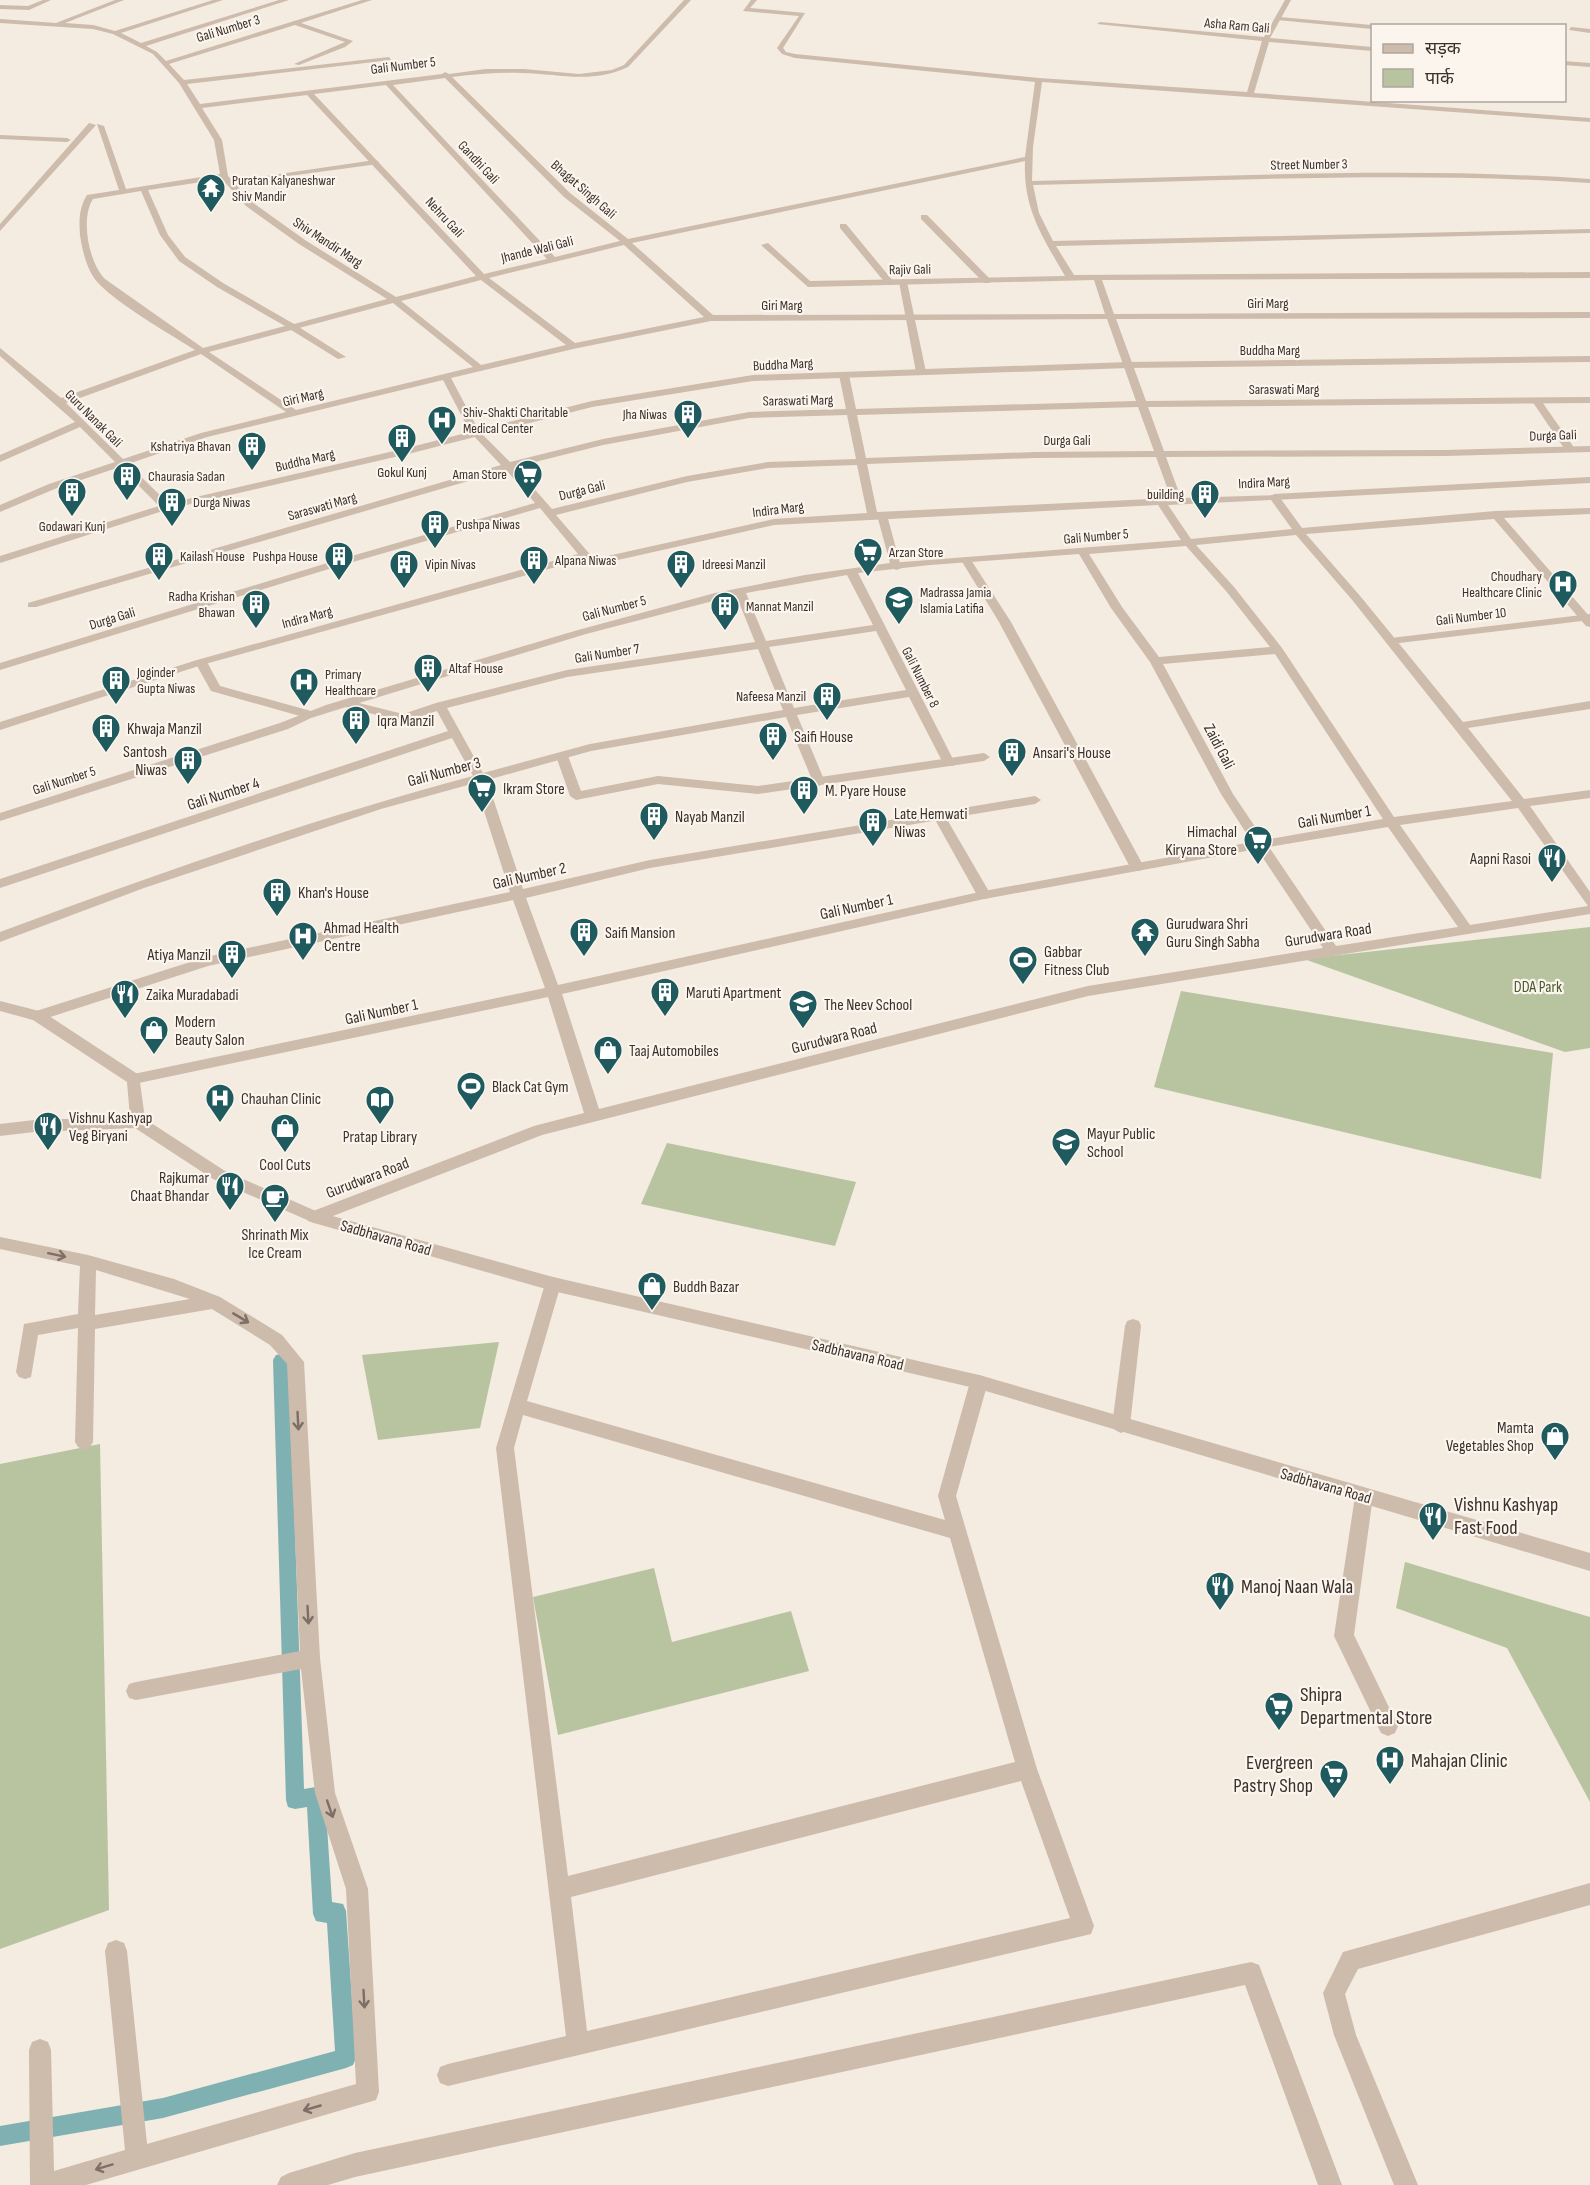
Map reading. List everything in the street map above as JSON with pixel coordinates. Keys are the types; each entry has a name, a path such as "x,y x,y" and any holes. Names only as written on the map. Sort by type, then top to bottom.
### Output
{"street":[{"path":"0,7 29,8 48,0"},
{"path":"55,25 121,0"},
{"path":"116,33 220,0"},
{"path":"142,45 286,0"},
{"name":"Gali Number 3","path":"165,63 369,0"},
{"name":"Gali Number 5","path":"196,107 445,75 527,71 578,77 615,72 626,66 688,0"},
{"path":"754,0 746,10 803,14 780,48 784,53 795,56 1039,80 1590,120"},
{"path":"1250,94 1266,39 1288,0"},
{"path":"1279,19 1371,27"},
{"path":"0,23 93,27 116,33 155,53 182,82 218,140 227,179"},
{"path":"277,71 344,46 350,41 295,23"},
{"name":"Asha Ram Gali","path":"1100,24 1371,49"},
{"path":"1571,30 1590,31"},
{"path":"182,82 389,59"},
{"path":"1566,63 1590,65"},
{"name":"Bhagat Singh Gali","path":"445,75 567,195 626,242 711,318"},
{"path":"1039,80 1029,158 1029,183 1035,213 1071,278"},
{"name":"Gandhi Gali","path":"387,82 552,259"},
{"name":"Nehru Gali","path":"309,93 482,277 573,346"},
{"path":"0,230 96,126 123,190"},
{"path":"0,138 67,140"},
{"name":"Jhande Wali Gali","path":"60,402 202,351 393,299 626,242 1029,158"},
{"path":"294,412 119,295 98,277 90,260 83,217 85,202 96,195 123,190 375,162"},
{"name":"Street Number 3","path":"1029,183 1445,175 1499,175 1590,180"},
{"name":"Shiv Mandir Marg","path":"227,179 249,204 302,242 393,299 479,368"},
{"path":"143,188 164,235 182,259 220,285 341,357"},
{"path":"924,217 987,282"},
{"path":"843,226 891,282"},
{"path":"1051,244 1590,231"},
{"name":"Rajiv Gali","path":"765,245 808,284 987,282 1071,278 1590,275"},
{"path":"1097,278 1177,502"},
{"path":"903,282 921,372"},
{"name":"Giri Marg","path":"0,509 53,486 119,462 204,435 573,346 711,318 1590,315"},
{"name":"Guru Nanak Gali","path":"0,351 60,402 166,507"},
{"name":"Buddha Marg","path":"0,560 166,507 412,450 475,432 592,404 753,378 1128,364 1416,363 1590,359"},
{"path":"844,375 862,460 877,516 896,567"},
{"path":"446,377 475,432 508,466 585,556"},
{"name":"Saraswati Marg","path":"32,605 508,466 603,442 749,415 1142,404 1590,400"},
{"path":"1537,401 1570,449"},
{"path":"0,459 80,423"},
{"name":"Durga Gali","path":"0,667 328,566 546,509 687,479 768,465 1035,455 1434,453 1590,449"},
{"name":"Indira Marg","path":"0,726 201,662 585,556 591,563 774,522 1590,480"},
{"path":"1274,497 1298,530 1391,641 1522,805 1590,902"},
{"path":"1161,502 1188,542 1230,589 1278,650 1391,822 1467,930"},
{"name":"Gali Number 5","path":"0,817 284,726 306,714 606,625 740,591 851,571 1495,514 1590,511"},
{"path":"1495,514 1588,619"},
{"name":"Zaidi Gali","path":"1083,552 1117,608 1156,661 1227,794 1333,952"},
{"path":"966,561 1005,622 1137,867"},
{"name":"Gali Number 8","path":"851,571 949,763"},
{"path":"740,591 819,782"},
{"name":"Gali Number 10","path":"1391,641 1588,619"},
{"name":"Gali Number 7","path":"346,703 405,718 440,706 567,674 879,627"},
{"path":"1156,661 1278,650"},
{"path":"201,662 215,688 306,714"},
{"name":"Gali Number 3","path":"0,937 139,885 376,806 590,748 912,693"},
{"path":"1460,726 1590,705"},
{"path":"440,706 480,778 518,895 584,1082 592,1118"},
{"name":"Gali Number 4","path":"0,884 455,733"},
{"path":"562,756 576,796 658,780 758,790 984,757"},
{"name":"Gali Number 1","path":"134,1079 404,1024 553,989 984,895 1391,822 1590,794"},
{"name":"Gali Number 2","path":"38,1016 206,962 518,895 650,864 1035,801"},
{"path":"939,816 984,895"},
{"name":"Gurudwara Road","path":"314,1217 539,1130 1088,991 1590,910"},
{"path":"0,1006 38,1016 134,1079 138,1122 34,1126 0,1130"},
{"name":"Sadbhavana Road","path":"138,1122 219,1175 314,1217 553,1284 979,1382 1590,1562"},
{"path":"0,1243 88,1261 174,1286 214,1302 276,1340 295,1362 310,1658 325,1793 357,1889 368,2092 43,2185 40,2050"},
{"path":"84,1442 88,1261"},
{"path":"553,1284 505,1448 578,2045"},
{"path":"25,1372 30,1329 214,1302"},
{"path":"1121,1425 1133,1326"},
{"path":"448,2075 1083,1926 1027,1769 947,1496 979,1382"},
{"path":"517,1406 958,1532"},
{"path":"1364,1496 1344,1636 1388,1726"},
{"path":"136,1691 310,1658"},
{"path":"559,1889 1027,1769"},
{"path":"1406,2185 1345,2036 1334,1993 1351,1960 1590,1894"},
{"path":"116,1951 137,2157"},
{"path":"289,2185 366,2162 1251,1973 1330,2185"}],"green space":[{"name":"DDA Park","path":"1590,927 1590,1048 1565,1052 1304,959"},
{"path":"1181,991 1553,1053 1541,1179 1154,1087"},
{"path":"667,1143 856,1182 835,1246 641,1204"},
{"path":"499,1342 480,1428 378,1440 362,1355"},
{"path":"100,1444 109,1910 0,1949 0,1464"},
{"path":"1405,1562 1590,1617 1590,1802 1507,1648 1396,1608"},
{"path":"654,1568 672,1642 791,1611 809,1671 558,1735 533,1597"}],"waterway":[{"path":"0,2136 163,2108 346,2058 336,1911 323,1914 316,1796 295,1800 281,1360"}],"place":[{"name":"Puratan Kalyaneshwar Shiv Mandir","path":"211,214"},
{"name":"Jha Niwas","path":"688,440"},
{"name":"Shiv-Shakti Charitable Medical Center","path":"442,446"},
{"name":"Gokul Kunj","path":"402,464"},
{"name":"Kshatriya Bhavan","path":"252,472"},
{"name":"Aman Store","path":"528,500"},
{"name":"Chaurasia Sadan","path":"127,502"},
{"name":"Godawari Kunj","path":"72,518"},
{"name":"building","path":"1205,520"},
{"name":"Durga Niwas","path":"172,528"},
{"name":"Pushpa Niwas","path":"435,550"},
{"name":"Arzan Store","path":"868,578"},
{"name":"Kailash House","path":"159,582"},
{"name":"Pushpa House","path":"339,582"},
{"name":"Alpana Niwas","path":"534,586"},
{"name":"Vipin Nivas","path":"404,590"},
{"name":"Idreesi Manzil","path":"681,590"},
{"name":"Choudhary Healthcare Clinic","path":"1563,610"},
{"name":"Madrassa Jamia Islamia Latifia","path":"899,626"},
{"name":"Radha Krishan Bhawan","path":"256,630"},
{"name":"Mannat Manzil","path":"725,632"},
{"name":"Altaf House","path":"428,694"},
{"name":"Joginder Gupta Niwas","path":"116,706"},
{"name":"Primary Healthcare","path":"304,708"},
{"name":"Nafeesa Manzil","path":"827,722"},
{"name":"Iqra Manzil","path":"356,746"},
{"name":"Khwaja Manzil","path":"106,754"},
{"name":"Saifi House","path":"773,762"},
{"name":"Ansari's House","path":"1012,778"},
{"name":"Santosh Niwas","path":"188,786"},
{"name":"Ikram Store","path":"482,814"},
{"name":"M. Pyare House","path":"804,816"},
{"name":"Nayab Manzil","path":"654,842"},
{"name":"Late Hemwati Niwas","path":"873,848"},
{"name":"Himachal Kiryana Store","path":"1258,866"},
{"name":"Aapni Rasoi","path":"1552,884"},
{"name":"Khan's House","path":"277,918"},
{"name":"Saifi Mansion","path":"584,958"},
{"name":"Gurudwara Shri Guru Singh Sabha","path":"1145,958"},
{"name":"Ahmad Health Centre","path":"303,962"},
{"name":"Atiya Manzil","path":"232,980"},
{"name":"Gabbar Fitness Club","path":"1023,986"},
{"name":"Maruti Apartment","path":"665,1018"},
{"name":"Zaika Muradabadi","path":"125,1020"},
{"name":"The Neev School","path":"803,1030"},
{"name":"Modern Beauty Salon","path":"154,1056"},
{"name":"Taaj Automobiles","path":"608,1076"},
{"name":"Black Cat Gym","path":"471,1112"},
{"name":"Chauhan Clinic","path":"220,1124"},
{"name":"Pratap Library","path":"380,1126"},
{"name":"Vishnu Kashyap Veg Biryani","path":"48,1152"},
{"name":"Cool Cuts","path":"285,1154"},
{"name":"Mayur Public School","path":"1066,1168"},
{"name":"Rajkumar Chaat Bhandar","path":"230,1212"},
{"name":"Shrinath Mix Ice Cream","path":"275,1224"},
{"name":"Buddh Bazar","path":"652,1312"},
{"name":"Mamta Vegetables Shop","path":"1555,1462"},
{"name":"Vishnu Kashyap Fast Food","path":"1433,1542"},
{"name":"Manoj Naan Wala","path":"1220,1612"},
{"name":"Shipra Departmental Store","path":"1279,1732"},
{"name":"Mahajan Clinic","path":"1390,1786"},
{"name":"Evergreen Pastry Shop","path":"1334,1800"}]}
